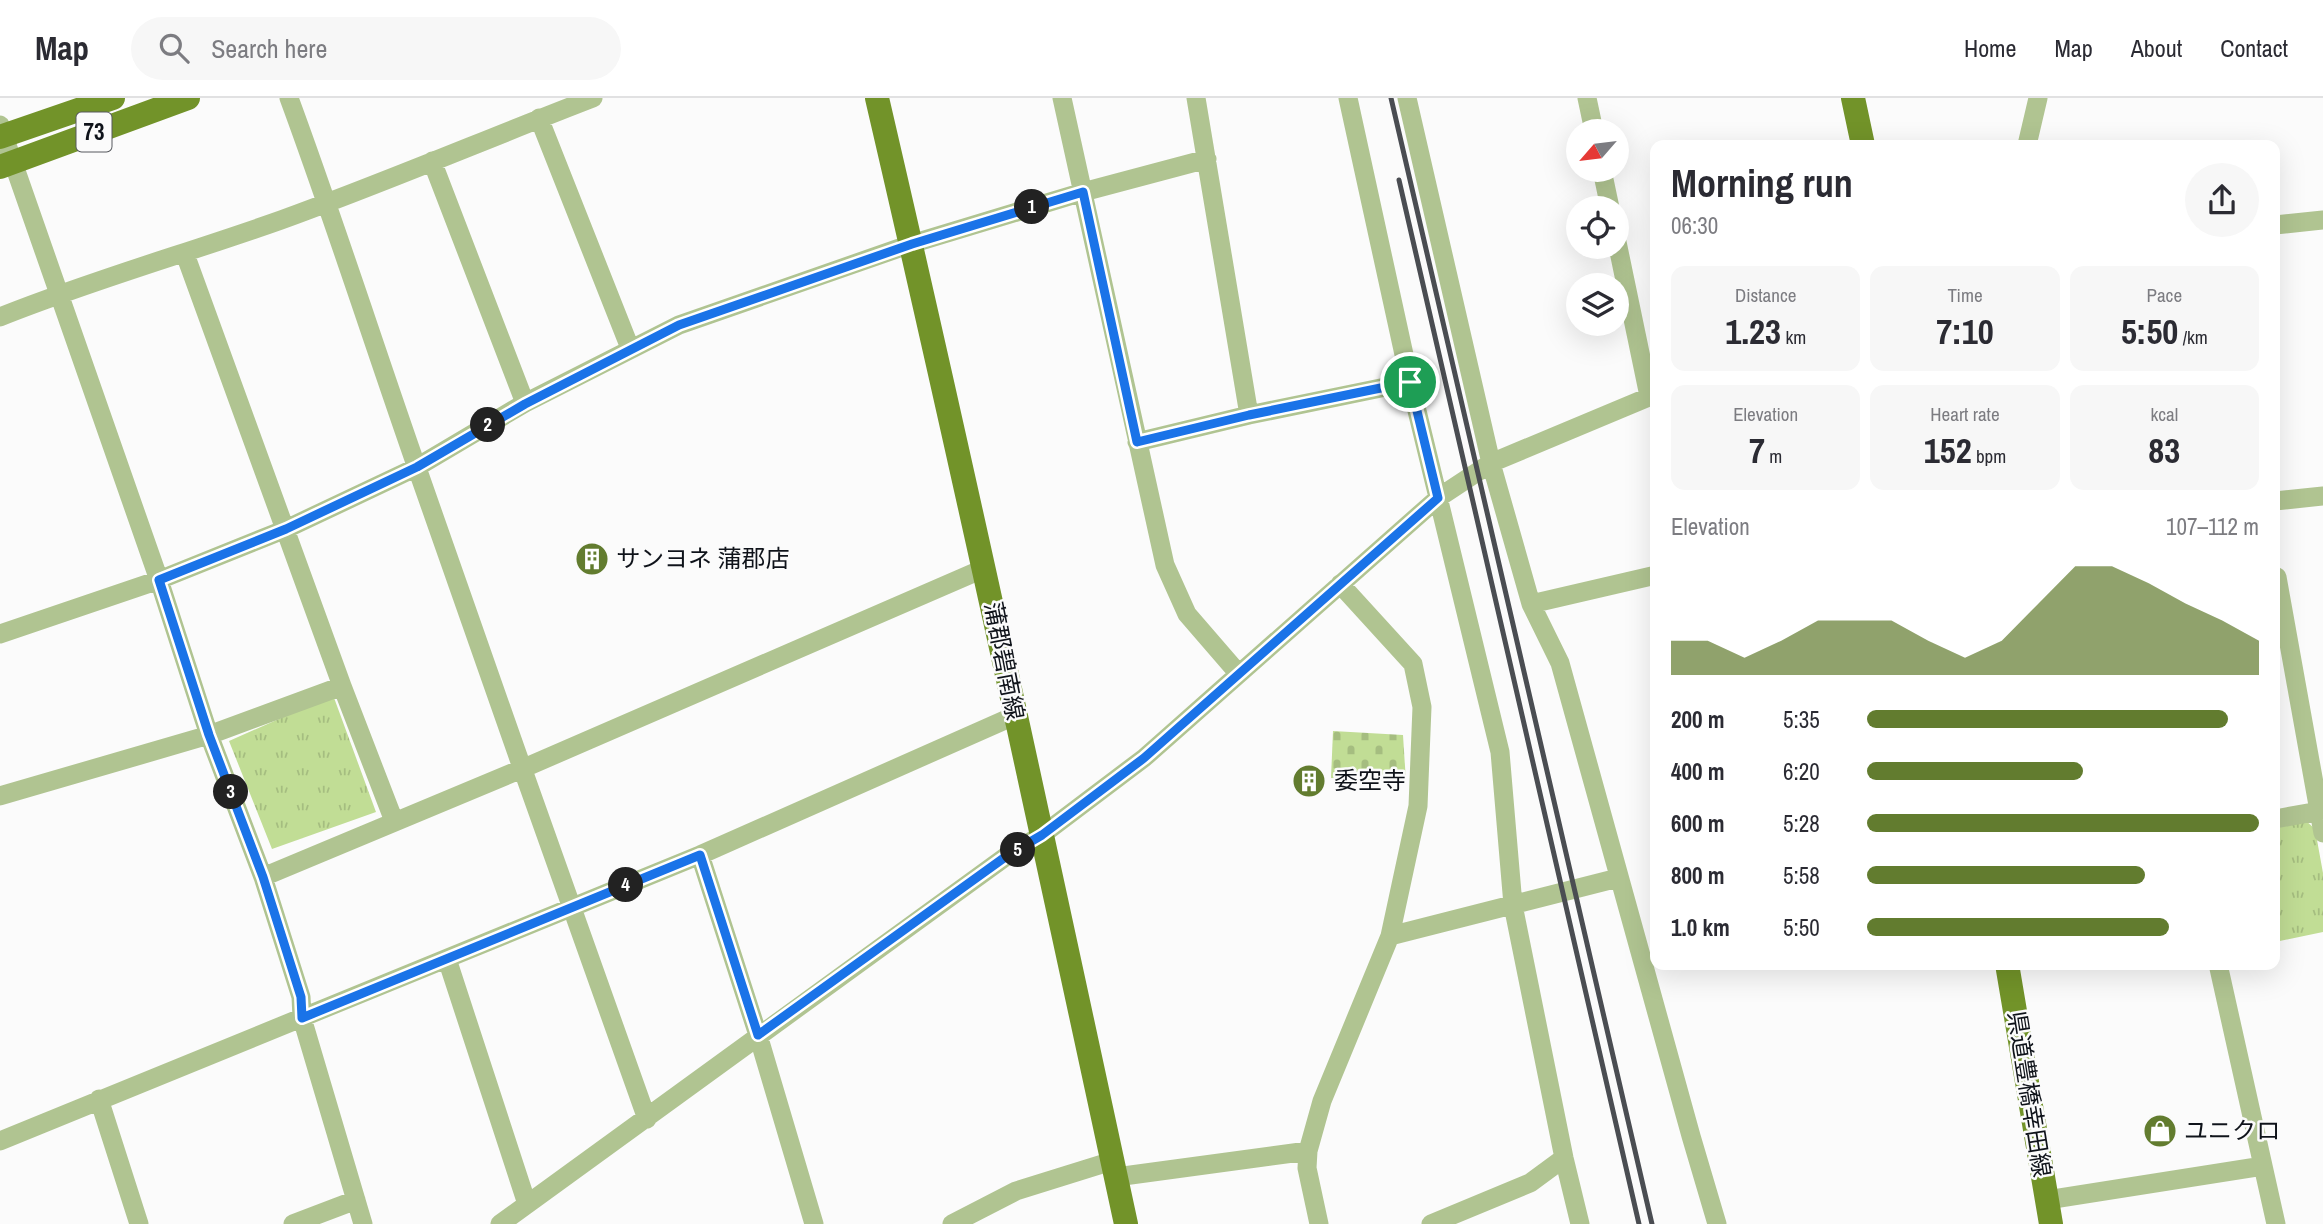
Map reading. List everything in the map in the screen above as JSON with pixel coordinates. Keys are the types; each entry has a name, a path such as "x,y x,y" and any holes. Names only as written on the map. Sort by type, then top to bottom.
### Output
{"main road":[{"name":"73","path":"1,132 113,98"},
{"name":"73","path":"7,164 188,98"},
{"name":"蒲郡碧南線","path":"877,98 985,568 1014,716 1126,1224"},
{"path":"1853,98 1862,140"},
{"name":"県道豊橋幸田線","path":"2008,970 2049,1212"}],"street":[{"path":"289,98 524,768 570,907 648,1119"},
{"path":"0,317 58,294 185,254 327,203 593,98"},
{"path":"1062,98 1165,565 1187,614 1238,673"},
{"path":"1196,98 1249,415"},
{"path":"1348,98 1410,382 1500,752 1513,905 1580,1224"},
{"path":"1407,98 1491,463 1531,604 1560,663 1717,1224"},
{"path":"1587,98 1591,119"},
{"path":"2028,140 2038,98"},
{"path":"539,118 631,348"},
{"path":"1,132 7,164 58,294 159,580 209,735 263,877 301,997 302,1018 363,1224"},
{"path":"0,634 159,580 286,529 417,467 525,404 679,325 912,244 1083,192 1207,159"},
{"path":"432,161 525,404"},
{"path":"2280,224 2323,220"},
{"path":"185,254 394,821"},
{"path":"1621,259 1650,386"},
{"path":"1137,442 1249,415 1410,382"},
{"path":"500,1224 1008,855 1042,835 1144,758 1438,498 1491,463 1650,396"},
{"path":"2280,500 2323,496"},
{"path":"263,877 524,768 985,568"},
{"path":"1531,604 1650,576"},
{"path":"1319,1224 1307,1168 1308,1150 1322,1101 1390,936 1418,806 1422,707 1413,664 1340,584"},
{"path":"2280,594 2323,833"},
{"path":"0,796 209,735 342,686"},
{"path":"0,1141 700,855 1014,716"},
{"path":"2280,818 2319,811"},
{"path":"700,855 758,1035 814,1224"},
{"path":"1390,936 1618,877"},
{"path":"447,959 527,1205"},
{"path":"2219,970 2276,1224"},
{"path":"99,1099 139,1224"},
{"path":"953,1224 1016,1191 1114,1169 1308,1150"},
{"path":"1431,1224 1530,1183 1564,1158"},
{"path":"2049,1212 2263,1166"},
{"path":"293,1224 356,1200"}],"green space":[{"path":"333,695 376,812 272,849 229,741"},
{"path":"1333,731 1403,735 1406,782 1331,778"},
{"path":"2304,819 2315,829 2323,873 2323,932 2280,941 2280,825"}],"railway":[{"path":"1391,98 1652,1224"},
{"path":"1399,180 1639,1224"}],"place":[{"name":"サンヨネ 蒲郡店","path":"592,559"},
{"name":"委空寺","path":"1309,781"},
{"name":"ユニクロ","path":"2160,1131"}],"route":[{"path":"1083,192 1137,442 1249,415 1410,382 1438,498 1144,758 1042,835 1008,855 758,1035 700,855 302,1018 301,997 263,877 209,735 159,580 286,529 417,467 525,404 679,325 912,244 1083,192"}]}
